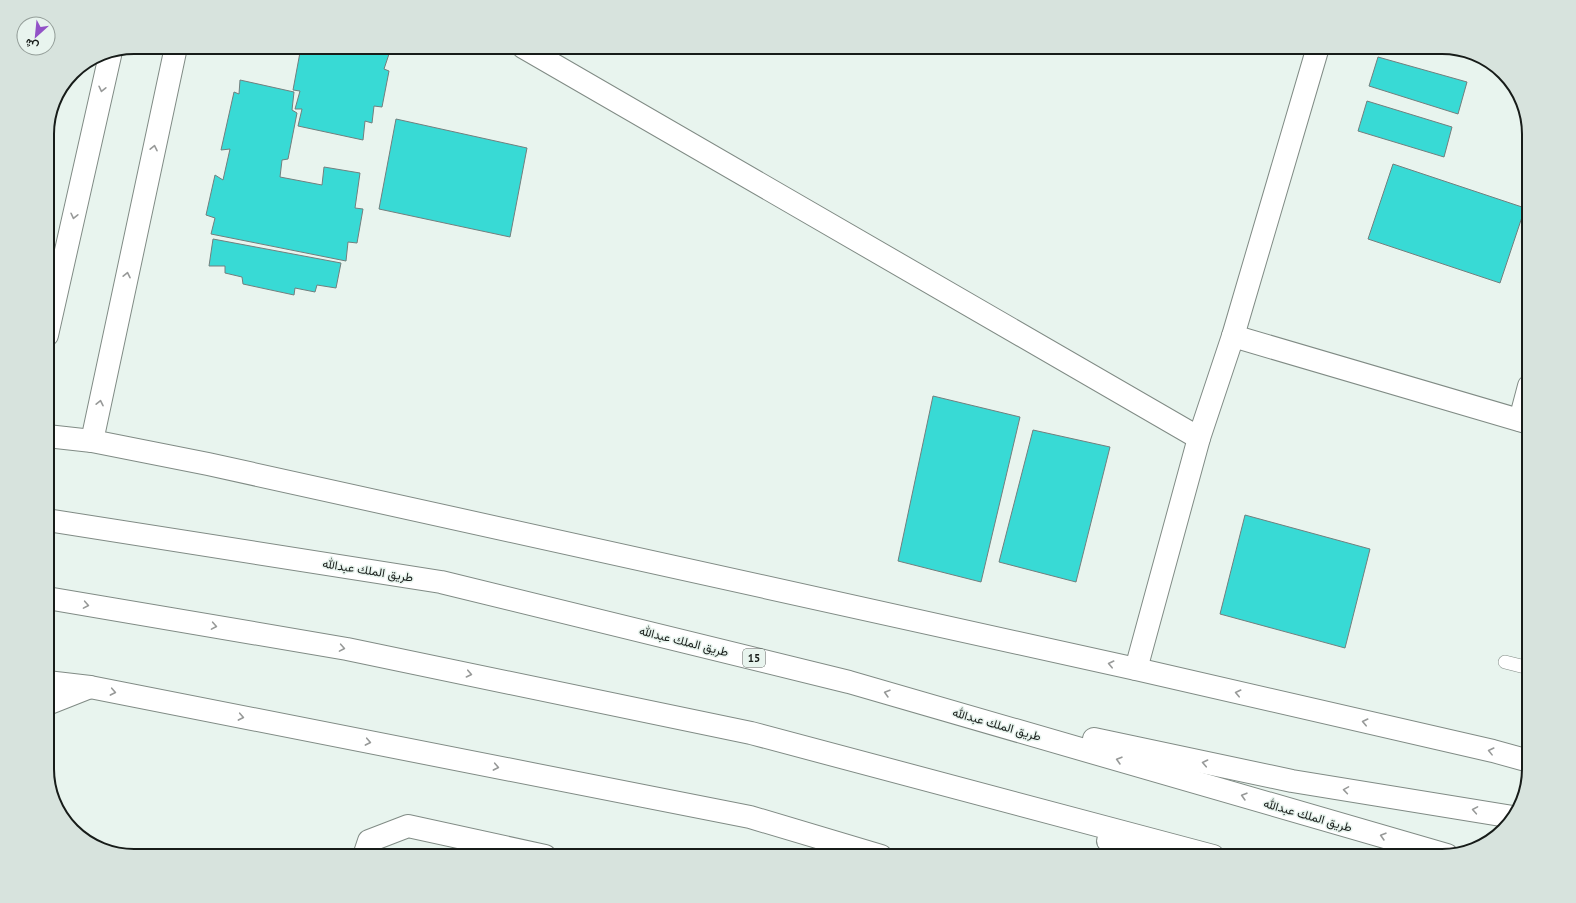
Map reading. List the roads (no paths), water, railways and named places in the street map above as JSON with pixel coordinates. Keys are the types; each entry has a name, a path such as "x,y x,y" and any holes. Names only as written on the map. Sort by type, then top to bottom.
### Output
{"main road":[{"path":"92,441 175,54"},
{"path":"535,54 1200,438"},
{"path":"1136,669 1200,438 1233,336 1316,54"},
{"path":"54,304 109,58"},
{"path":"1233,336 1522,420"},
{"path":"54,437 92,441 208,464 1136,669 1493,751 1522,759"},
{"name":"طريق الملك عبدالله","path":"54,521 441,582 849,682 1426,849"},
{"path":"54,599 348,649 750,733 1187,849"},
{"path":"54,683 90,687 750,817 857,849"},
{"path":"54,701 90,687"},
{"path":"908,699 1292,781 1507,816"},
{"path":"965,790 1129,849"},
{"path":"366,849 369,841 408,826 513,849"}],"lane":[{"path":"1505,662 1522,666"}]}
